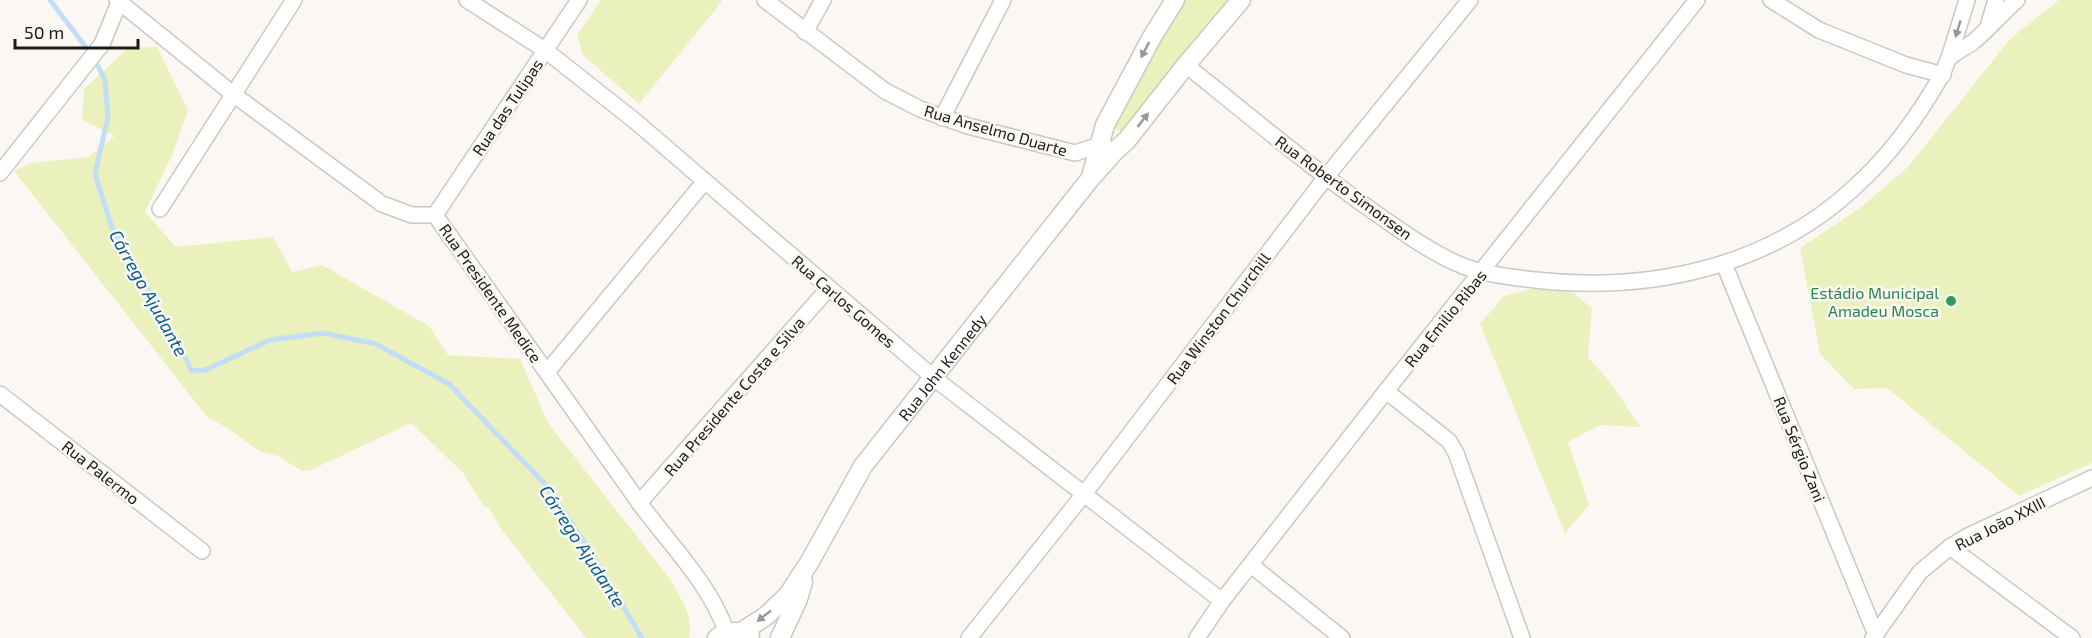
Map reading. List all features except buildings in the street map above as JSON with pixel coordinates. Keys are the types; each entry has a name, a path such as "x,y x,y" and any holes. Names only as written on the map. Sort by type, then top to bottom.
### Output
{"street":[{"path":"160,209 294,0"},
{"name":"Rua Carlos Gomes","path":"468,0 545,50 635,121 934,378 1222,601"},
{"name":"Rua das Tulipas","path":"435,214 579,0"},
{"name":"Rua Anselmo Duarte","path":"765,0 885,91 920,109 942,118 1075,153 1108,148"},
{"path":"805,32 823,0"},
{"path":"942,118 1003,0"},
{"name":"Rua John Kennedy","path":"1108,148 1105,125 1152,37 1175,0"},
{"name":"Rua John Kennedy","path":"735,635 766,616 788,595 809,563 863,466 1090,179 1108,148 1127,140 1241,0"},
{"name":"Rua Winston Churchill","path":"969,638 1084,494 1326,177 1470,0"},
{"name":"Rua Emilio Ribas","path":"1197,638 1222,601 1386,391 1697,0"},
{"path":"1771,0 1819,30 1906,65 1942,75"},
{"name":"Rua Roberto Simonsen","path":"1186,65 1326,177 1400,230 1456,263 1482,272 1549,281 1636,282 1677,277 1724,264 1760,249 1796,231 1825,212 1857,186 1914,121 1942,75 1967,0"},
{"path":"1989,26 1996,0"},
{"path":"1949,58 1973,43 2017,0"},
{"path":"0,173 102,44 118,1"},
{"name":"Rua Presidente Medice","path":"118,1 233,94 382,204 412,215 435,214 639,504 706,590 735,635"},
{"path":"547,372 705,181"},
{"name":"Rua Sérgio Zani","path":"1724,264 1874,636"},
{"name":"Rua Presidente Costa e Silva","path":"639,504 828,289"},
{"path":"1386,391 1449,441 1456,453 1522,638"},
{"name":"Rua Palermo","path":"0,394 202,551"},
{"name":"Rua João XXIII","path":"1874,636 1920,572 1950,547 1968,536 2092,478"},
{"path":"1950,547 2070,637"},
{"name":"Rua John Kennedy","path":"780,638 798,599 809,563"},
{"path":"1251,565 1342,638"}],"green space":[{"path":"601,0 722,1 639,104 583,55 577,35"},
{"path":"1184,0 1233,0 1123,132 1116,130 1115,123"},
{"name":"Estádio Municipal Amadeu Mosca","path":"2059,0 2092,0 2092,463 2019,496 1887,388 1854,389 1820,354 1800,248 1860,208 1908,167 2010,39"},
{"path":"157,47 188,110 173,153 145,212 176,247 273,237 292,272 322,265 429,326 448,355 520,359 548,423 670,579 688,614 689,638 586,638 502,530 489,508 484,506 463,473 411,423 311,470 302,471 278,456 261,452 224,426 208,418 14,171 31,163 89,157 115,136 82,120 84,89 128,48"},
{"path":"1535,288 1573,293 1592,308 1588,357 1613,386 1640,427 1600,425 1568,442 1589,505 1565,533 1480,324 1504,296"}],"waterway":[{"name":"Córrego Ajudante","path":"50,0 94,58 105,80 108,117 95,174 112,228 172,331 192,371 205,370 270,340 323,333 376,344 449,384 546,485 590,551 642,638"}],"place":[{"name":"Estádio Municipal Amadeu Mosca","path":"1951,301"}]}
